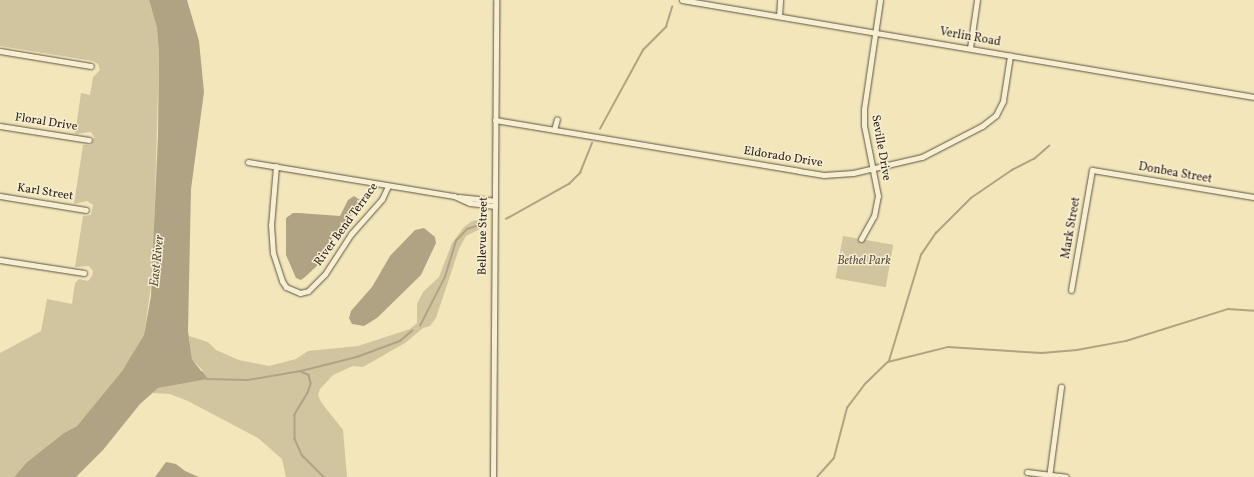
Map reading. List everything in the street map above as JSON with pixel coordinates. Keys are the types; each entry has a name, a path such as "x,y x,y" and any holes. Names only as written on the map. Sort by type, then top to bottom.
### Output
{"street":[{"name":"Bellevue Street","path":"492,475 496,0"},
{"name":"Verlin Road","path":"682,0 1254,97"},
{"path":"779,16 780,0"},
{"name":"Seville Drive","path":"861,239 874,216 878,196 864,125 864,109 880,0"},
{"path":"970,48 977,0"},
{"path":"0,51 91,66"},
{"name":"Eldorado Drive","path":"495,120 824,175 874,170 922,158 982,126 996,115 1003,101 1010,56"},
{"path":"554,130 557,119"},
{"name":"Floral Drive","path":"0,126 89,140"},
{"name":"River Bend Terrace","path":"248,162 454,196 470,204 495,204"},
{"name":"River Bend Terrace","path":"276,166 271,224 273,253 282,281 286,287 300,293 308,291 325,274 351,234 387,193 388,186"},
{"name":"Donbea Street","path":"1092,170 1254,197"},
{"name":"Mark Street","path":"1071,290 1092,170"},
{"name":"Karl Street","path":"0,196 86,210"},
{"path":"0,260 84,274"},
{"path":"1049,476 1061,387"},
{"path":"1027,472 1066,477"}],"green space":[{"path":"0,0 149,0 157,28 159,54 153,272 144,335 122,371 77,426 64,433 27,462 14,477 0,477 0,353 41,331 47,299 72,304 75,283 79,279 88,281 92,276 93,271 89,266 75,267 83,216 91,215 93,205 87,201 74,204 83,145 91,145 94,137 91,132 75,134 81,93 90,95 93,77 100,70 98,64 93,61 0,46"},
{"path":"481,219 480,229 466,236 459,249 436,318 430,326 423,328 405,343 363,367 353,366 333,375 320,389 318,395 321,402 343,430 347,477 286,477 282,459 258,438 188,401 170,394 152,393 158,388 185,382 204,372 192,359 189,336 208,342 216,350 239,360 269,366 296,359 308,351 358,346 410,329 417,323 417,304 423,292 439,277 452,243 464,227 472,221"},
{"name":"Bethel Park","path":"843,236 893,245 886,287 836,278"}],"water":[{"name":"East River","path":"149,0 187,0 199,41 204,92 191,189 188,331 192,359 207,379 158,388 140,404 103,450 76,477 14,477 27,462 64,433 77,426 122,371 144,335 151,296 158,135 159,54 157,28"},
{"path":"354,196 360,200 360,206 338,230 321,262 301,280 296,278 286,255 286,218 293,213 340,216 348,200"},
{"path":"424,228 435,237 436,243 421,275 377,318 364,326 352,324 349,318 351,311 372,287 390,256 415,230"},
{"path":"166,462 176,464 185,471 199,477 155,477"}],"waterway":[{"path":"600,129 643,50 666,27 672,7"},
{"path":"506,219 569,184 580,173 592,143"},
{"path":"889,361 921,255 936,233 971,198 1012,170 1034,159 1049,146"},
{"path":"420,326 445,277 456,241 467,229 483,224"},
{"path":"817,477 834,458 847,408 866,383 888,362 948,347 1042,353 1077,350 1126,341 1228,309 1254,311"},
{"path":"301,371 357,357 400,341 412,331"},
{"path":"202,372 207,379 248,380 300,371 309,375 311,384 308,393 295,415 295,439 302,455 324,477"}]}
